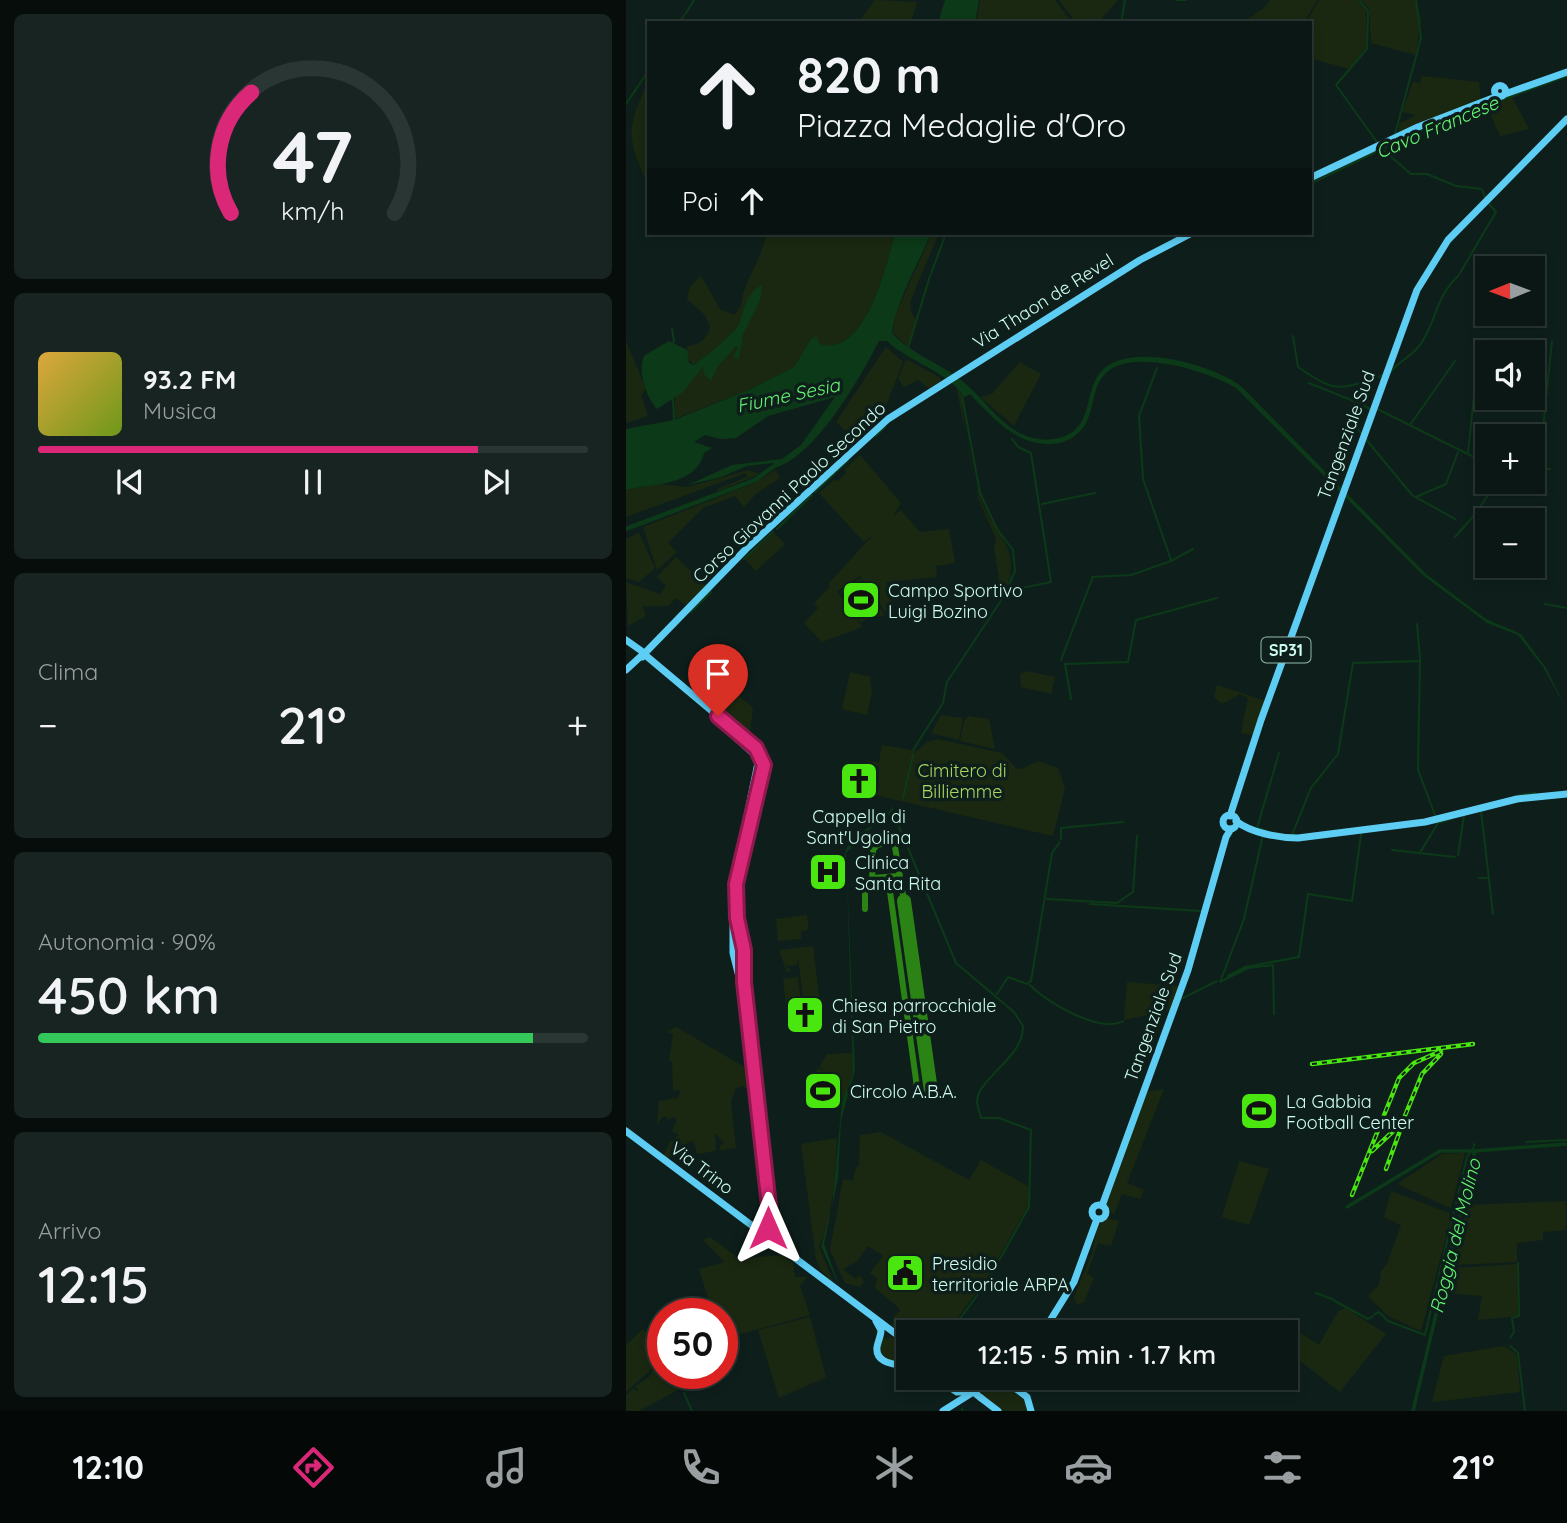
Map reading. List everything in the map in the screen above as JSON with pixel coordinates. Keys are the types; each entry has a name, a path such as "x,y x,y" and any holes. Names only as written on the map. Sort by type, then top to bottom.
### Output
{"main road":[{"path":"1312,177 1418,127 1489,101 1500,93 1514,91 1566,72"},
{"name":"Tangenziale Sud","path":"1051,1320 1069,1293 1097,1219 1105,1214 1102,1206 1188,970 1226,836 1234,823 1234,808 1261,720 1417,290 1439,252 1463,223 1566,119"},
{"name":"Via Thaon de Revel","path":"950,379 1140,260 1190,235"},
{"name":"Corso Giovanni Paolo Secondo","path":"626,670 746,549 876,428 950,379"},
{"path":"628,642 756,755 760,768 739,858 735,893 736,930 767,1231"},
{"path":"1234,823 1287,838 1309,837 1425,822 1517,799 1566,794"},
{"name":"Via Trino","path":"626,1131 767,1231 780,1246 896,1334"},
{"path":"869,1313 882,1330 877,1353 883,1361 896,1364"},
{"path":"877,1344 890,1336 896,1339"},
{"path":"941,1411 951,1400 948,1390"},
{"path":"954,1390 960,1393 975,1391 998,1411"},
{"path":"1018,1390 1030,1400 1031,1411"},
{"path":"941,1411 975,1391"},
{"path":"959,1411 962,1402 975,1391"}],"green space":[{"path":"875,0 917,2 912,21 859,21"},
{"path":"980,0 1055,0 1071,21 976,21"},
{"path":"1059,0 1118,0 1100,21 1075,21"},
{"path":"1270,0 1317,0 1305,21 1244,21 1263,9"},
{"path":"1319,0 1357,0 1366,10 1367,47 1349,69 1312,59 1312,21 1307,21"},
{"path":"1361,0 1416,0 1421,20 1416,55 1371,43 1369,9"},
{"path":"1422,76 1479,82 1481,101 1399,132 1399,124 1416,115 1402,112 1413,82 1420,83"},
{"path":"647,84 647,182 633,144 636,110"},
{"path":"1512,97 1529,129 1500,136 1487,107"},
{"path":"766,235 894,235 872,305 850,337 836,344 820,344 816,337 810,340 794,367 751,389 674,419 675,397 704,366 717,368 736,346 739,348 733,358 739,359 743,335 760,301 755,291 747,302 737,327 694,365 686,357 687,346 702,341 710,328 705,315 687,299 690,286 701,276 720,309 734,315"},
{"path":"931,235 938,235 910,302 911,312 917,322 911,343 907,346 893,333 895,315"},
{"path":"626,341 646,389 641,395 648,416 626,423"},
{"path":"886,347 903,362 880,421 857,441 836,422"},
{"path":"906,359 942,380 929,389 918,380 904,387 898,378"},
{"path":"1020,362 1041,374 1014,426 980,397 992,394"},
{"path":"956,385 961,391 967,439"},
{"path":"860,455 901,503 893,516 901,510 920,532 949,529 955,563 936,566 937,577 886,582 895,615 889,617 860,576 837,591 862,627 822,642 804,623 818,608 814,603 830,587 829,583 874,534 864,542 819,493 834,480 838,481 846,473 845,469"},
{"path":"748,470 760,474 719,491 717,489 747,477 746,473 626,517 626,490 659,484 688,487"},
{"path":"776,470 780,478 757,493 744,507 735,496 703,508 668,543 677,552 657,570 643,527 752,484"},
{"path":"975,480 982,502 1009,554 1010,577 1005,591 994,593 999,578 994,548 996,539 979,500"},
{"path":"639,533 655,568 639,582 626,578 626,539"},
{"path":"774,533 785,544 756,571 745,559"},
{"path":"676,557 706,585 687,605 675,598 669,606 642,606 646,616 628,626 626,582 660,594 666,586 657,577"},
{"name":"Campo Sportivo Luigi Bozino","path":"860,578 885,615 878,617 875,613 861,623 840,592"},
{"path":"1026,671 1055,677 1051,694 1021,687 1020,674"},
{"path":"850,672 870,677 872,692 867,715 842,709"},
{"path":"722,681 753,708 749,741 710,708 716,707 712,701 714,698 728,707 736,698"},
{"path":"1217,685 1266,701 1253,735 1241,733 1248,698 1240,694 1222,704 1214,697"},
{"path":"941,715 963,718 959,740 931,733"},
{"path":"968,716 989,719 995,749 960,741 964,721"},
{"name":"Cimitero di Billiemme","path":"938,739 1002,753 1016,768 1022,769 1038,761 1058,768 1065,788 1053,836 875,795 875,787 879,787 879,767 868,768 865,764 868,761 879,762 882,745 917,751 927,742"},
{"path":"807,915 809,930 801,931 801,939 778,941 776,919"},
{"path":"813,946 820,1004 804,1006 798,957 797,965 785,966 792,970 787,972 779,950"},
{"path":"798,977 802,1011 787,1012 783,979"},
{"path":"1127,982 1179,986 1172,1010 1124,1020"},
{"path":"676,1027 748,1069 750,1090 742,1086 736,1088 731,1102 736,1148 720,1150 724,1143 715,1133 716,1151 697,1154 694,1141 687,1142 689,1155 667,1158 663,1156 670,1142 679,1135 672,1131 677,1120 673,1116 670,1120 664,1116 657,1124 659,1101 678,1098 681,1090 673,1091 672,1061 669,1061 673,1034 667,1032"},
{"path":"853,1053 853,1073 844,1099 812,1078 818,1068 829,1073 819,1067 827,1054"},
{"path":"1164,1089 1127,1183 1144,1190 1140,1199 1122,1194 1114,1215 1106,1206 1146,1092"},
{"path":"881,1132 969,1180 981,1160 1028,1186 1029,1204 985,1281 956,1320 896,1320 896,1329 892,1326 894,1316 900,1311 875,1288 877,1278 870,1273 883,1256 868,1246 857,1261 843,1269 855,1279 860,1275 864,1282 860,1287 845,1283 830,1250 843,1179 853,1181 856,1167 859,1166 860,1135"},
{"path":"837,1138 828,1225 819,1246 834,1284 821,1270 816,1259 801,1144"},
{"path":"1465,1153 1451,1208 1397,1184 1442,1154"},
{"path":"1239,1161 1269,1169 1249,1225 1222,1217"},
{"path":"1391,1191 1449,1213 1451,1219 1421,1331 1388,1316 1368,1296 1379,1285 1381,1271 1387,1264 1401,1225 1384,1217"},
{"path":"1566,1201 1566,1230 1543,1232 1543,1240 1517,1243 1517,1262 1453,1265 1467,1205"},
{"path":"1107,1218 1119,1221 1111,1246 1098,1243 1087,1274 1094,1278 1084,1302 1077,1305 1074,1297 1092,1253 1098,1224"},
{"path":"710,1237 736,1256 735,1259 782,1255 793,1262 795,1277 807,1277 800,1286 810,1315 738,1334 738,1298 708,1298 699,1269 725,1262 703,1240"},
{"path":"1517,1264 1518,1316 1478,1320 1482,1296 1446,1293 1451,1270 1454,1268"},
{"path":"1346,1308 1386,1334 1340,1392 1298,1359 1298,1332 1319,1345 1338,1311"},
{"path":"810,1317 826,1377 779,1398 758,1330"},
{"path":"643,1329 647,1333 647,1373 626,1392 626,1345"},
{"path":"888,1337 896,1339 896,1362 889,1361 879,1352 882,1340"},
{"path":"1504,1346 1517,1355 1520,1392 1432,1402 1444,1356"},
{"path":"647,1378 647,1389 680,1389 639,1411 626,1411 626,1395 633,1389 639,1391 635,1386"},
{"path":"984,1390 1013,1390 1027,1399 1029,1411 1003,1411 978,1393"}],"water":[{"path":"945,0 979,0 975,21 939,21"},
{"name":"Fiume Sesia","path":"894,235 930,235 902,296 892,333 909,348 958,378 1014,430 1027,436 1052,439 1076,429 1085,415 1099,374 1111,364 1128,358 1169,359 1211,370 1229,378 1242,387 1426,574 1486,619 1521,634 1546,668 1566,708 1543,667 1518,635 1487,623 1424,576 1236,388 1224,381 1169,364 1131,362 1115,367 1100,380 1088,419 1080,431 1063,442 1045,444 1020,437 998,422 970,394 964,397 939,374 887,341 879,341 834,416 802,451 786,463 770,469 774,463 747,466 721,477 688,485 732,465 782,459 801,445 835,397 768,416 736,438 721,439 705,435 694,442 712,448 704,453 693,472 673,481 626,490 626,429 674,420 751,389 794,367 810,340 816,336 820,344 836,344 850,337 872,305"},
{"path":"762,285 760,301 743,335 739,359 733,358 738,348 736,346 717,368 711,381 704,374 703,367 683,392 657,409 642,375 645,355 669,341 687,350 689,363 694,365 738,326 750,296"},
{"path":"893,806 893,812 879,821 886,815"},
{"path":"876,823 846,853 852,840"},
{"path":"847,880 855,1070 841,1120 838,1178 832,1206 842,1102 853,1073"},
{"path":"831,1209 824,1244 840,1288 821,1246"}],"waterway":[{"path":"686,13 694,0"},
{"path":"1121,21 1125,0"},
{"path":"1176,0 1186,0"},
{"path":"1359,0 1368,11 1367,49 1336,85 1377,142"},
{"path":"1395,134 1421,38 1416,0"},
{"path":"680,21 684,15"},
{"path":"626,104 647,73"},
{"name":"Cavo Francese","path":"1312,183 1421,130 1567,76"},
{"path":"1383,150 1411,174 1427,174 1456,186 1482,189 1485,197"},
{"path":"1460,273 1496,212 1489,204"},
{"path":"931,274 945,235"},
{"path":"1391,372 1419,347 1441,299 1459,275"},
{"path":"908,348 930,276"},
{"path":"672,329 674,342"},
{"path":"1293,336 1298,367 1322,382 1339,387 1383,375"},
{"path":"1544,424 1552,341"},
{"path":"1410,425 1455,361"},
{"path":"1143,478 1139,416 1157,368"},
{"path":"1309,383 1356,402 1350,418 1361,433"},
{"path":"1468,453 1475,385"},
{"path":"913,750 943,703 947,682 1004,596 1015,571 1013,550 997,529 980,493 962,396"},
{"path":"673,399 674,420"},
{"path":"1357,402 1370,409"},
{"path":"1375,408 1475,458"},
{"path":"876,436 885,427"},
{"path":"1365,438 1412,495 1455,519"},
{"path":"1007,591 1051,582 1031,453 1018,447 1012,439"},
{"path":"1416,497 1446,484 1458,452"},
{"path":"837,471 848,461"},
{"path":"626,529 755,480 773,467"},
{"path":"1545,469 1550,469"},
{"path":"815,492 835,473"},
{"path":"1143,479 1171,560"},
{"path":"1042,504 1095,493"},
{"path":"1455,537 1489,494"},
{"path":"777,529 812,495"},
{"path":"744,559 773,532"},
{"path":"1092,577 1131,575 1171,561 1193,549"},
{"path":"1061,660 1092,579"},
{"path":"691,612 711,592"},
{"path":"1071,699 1065,664 1128,662 1136,620 1217,598"},
{"path":"1545,604 1567,608"},
{"path":"1417,624 1420,658 1418,770 1435,815"},
{"path":"1292,835 1311,788 1338,754 1353,663 1420,661"},
{"path":"1257,828 1279,753"},
{"path":"903,798 913,755"},
{"path":"1519,795 1535,793"},
{"path":"1481,811 1493,914"},
{"path":"893,812 956,963 1014,1012 1023,1026 1016,1048 984,1084 977,1102 981,1118 999,1118 1031,1130 1029,1207 987,1282 959,1320"},
{"path":"1458,855 1464,815"},
{"path":"1421,851 1438,823 1451,819"},
{"path":"1061,839 1061,828 1123,822"},
{"path":"1258,828 1270,832"},
{"path":"1228,976 1245,967 1299,957 1308,894 1352,901 1361,834"},
{"path":"1263,835 1244,919 1220,982 1248,968 1273,965 1274,1014"},
{"path":"1047,899 1117,903 1133,892 1137,836"},
{"path":"997,994 1008,977 1027,984 1031,981 1052,853 1060,842"},
{"path":"1392,850 1455,857"},
{"path":"1479,878 1487,878"},
{"path":"1090,904 1201,911"},
{"path":"1181,999 1217,981"},
{"path":"1030,985 1048,1000 1088,1020 1113,1024 1123,1021"},
{"path":"1526,1142 1567,1140"},
{"name":"Roggia del Molino","path":"1413,1411 1475,1151 1567,1144"},
{"path":"1375,1314 1379,1312 1388,1321 1425,1335 1467,1157 1473,1148"},
{"path":"1347,1207 1440,1151 1475,1151"},
{"path":"1510,1338 1514,1332 1512,1318 1519,1316 1518,1263"},
{"path":"1316,1293 1332,1299"},
{"path":"1333,1300 1368,1319 1373,1316"},
{"path":"1510,1346 1518,1353 1525,1411"},
{"path":"684,1393 692,1411"}],"taxiway":[{"path":"865,909 865,886 872,881 873,850 877,845 894,841 904,901"},
{"path":"872,878 899,876"},
{"path":"888,877 917,1087 921,1092 931,1091"}],"runway":[{"path":"904,901 931,1091"}],"railway":[{"path":"1312,1064 1473,1044"},
{"path":"1352,1195 1399,1078 1414,1063 1441,1051"},
{"path":"1372,1151 1402,1123 1422,1074 1441,1054"},
{"path":"1386,1169 1401,1128"}],"place":[{"name":"Campo Sportivo Luigi Bozino","path":"861,600"},
{"name":"Cappella di Sant'Ugolina","path":"859,781"},
{"name":"Clinica Santa Rita","path":"828,872"},
{"name":"Chiesa parrocchiale di San Pietro","path":"805,1015"},
{"name":"Circolo A.B.A.","path":"823,1091"},
{"name":"La Gabbia Football Center","path":"1259,1111"},
{"name":"Presidio territoriale ARPA","path":"905,1273"}],"route":[{"path":"718,716 756,748 764,765 737,877 735,903 743,937 744,982 769,1206 770,1229 768,1228"}]}
